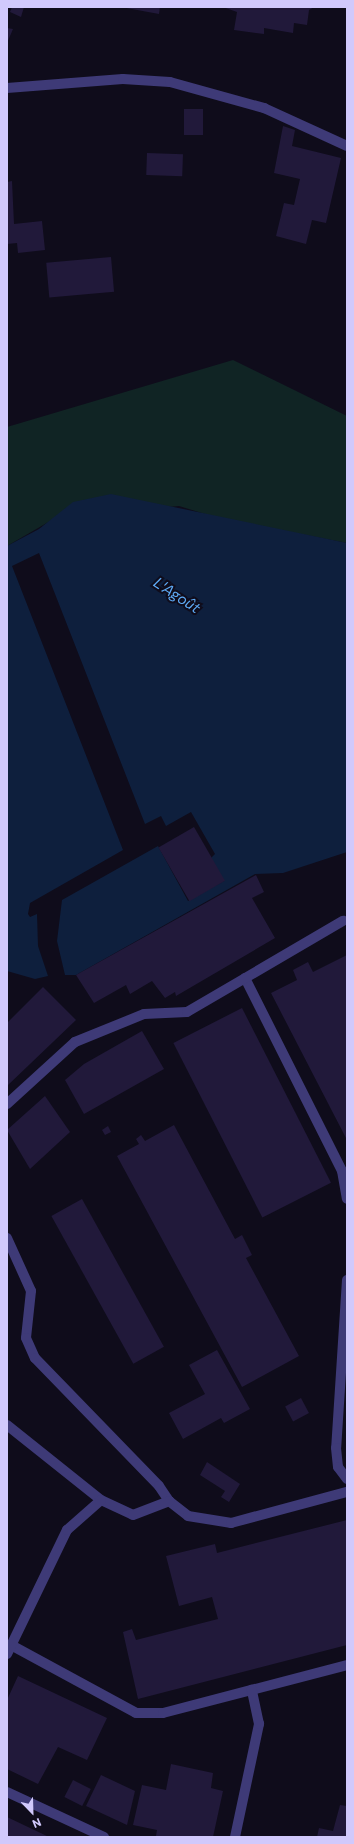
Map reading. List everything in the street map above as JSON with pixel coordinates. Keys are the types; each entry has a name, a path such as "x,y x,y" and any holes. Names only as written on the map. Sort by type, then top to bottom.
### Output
{"street":[{"path":"7,88 123,79 170,82 264,108 347,146"},
{"path":"7,1104 75,1042 144,1014 187,1012 343,921"},
{"path":"245,978 342,1171 347,1199"},
{"path":"7,1238 31,1291 26,1338 35,1358 159,1486 169,1500 188,1516 231,1523 347,1492"},
{"path":"347,1280 336,1448 338,1468 347,1479"},
{"path":"7,1425 101,1500 133,1515 169,1500"},
{"path":"101,1500 67,1530 9,1650 136,1713 163,1713 347,1665"},
{"path":"235,1837 260,1724 252,1690"},
{"path":"7,1792 104,1837"}],"green space":[{"path":"233,360 347,416 347,543 218,518 179,506 57,517 7,546 7,427"}],"water":[{"name":"L'Agoût","path":"111,494 347,543 347,852 283,873 255,874 76,975 65,975 57,941 62,900 158,846 188,901 224,881 211,858 215,854 191,812 166,826 161,816 145,824 39,553 12,566 123,850 30,903 28,914 30,917 37,914 38,946 48,976 35,979 7,971 7,546 39,529 73,502"}],"building":[{"path":"12,7 24,7 21,17 10,12"},
{"path":"121,7 160,7 159,14"},
{"path":"223,7 314,7 309,10 307,25 294,23 293,33 264,28 264,34 234,30 237,12"},
{"path":"7,28 13,29 7,43"},
{"path":"184,109 203,109 203,135 184,135"},
{"path":"283,126 295,130 292,146 341,158 326,223 312,220 306,244 276,236 284,203 294,205 300,179 274,173"},
{"path":"147,153 183,154 182,176 146,175"},
{"path":"12,181 14,224 42,221 45,250 18,253 17,243 7,244 7,182"},
{"path":"111,257 114,292 49,298 46,263"},
{"path":"194,827 225,881 189,901 158,848"},
{"path":"256,875 264,892 252,898 275,938 176,996 175,992 165,998 152,981 130,994 126,985 94,1003 76,975"},
{"path":"347,955 347,1140 271,993 297,980 293,970 308,962 313,972"},
{"path":"43,987 76,1020 7,1086 7,1023"},
{"path":"242,1008 331,1183 262,1218 173,1043"},
{"path":"142,1031 164,1069 84,1114 65,1080 84,1064"},
{"path":"45,1096 70,1132 30,1169 7,1130"},
{"path":"174,1125 235,1239 242,1235 252,1255 246,1258 299,1356 242,1387 117,1156 139,1144 136,1139 141,1135 145,1141"},
{"path":"108,1126 111,1132 105,1135 102,1130"},
{"path":"82,1199 164,1347 133,1364 51,1216"},
{"path":"217,1350 250,1409 224,1423 221,1418 183,1439 169,1413 205,1394 189,1365"},
{"path":"301,1398 309,1413 293,1421 285,1406"},
{"path":"207,1462 240,1484 229,1502 221,1497 225,1491 200,1475"},
{"path":"347,1520 347,1645 138,1699 123,1632 132,1629 136,1640 218,1619 212,1597 179,1606 166,1556 215,1544 217,1553"},
{"path":"18,1676 107,1718 87,1760 58,1747 38,1784 7,1769 7,1700"},
{"path":"171,1764 213,1773 211,1788 223,1791 213,1837 161,1837 156,1836 157,1830 133,1825 142,1785 166,1790"},
{"path":"101,1775 135,1791 127,1825 86,1806"},
{"path":"73,1780 91,1789 82,1806 64,1797"},
{"path":"340,1805 347,1806 347,1837 317,1837 319,1828 333,1831"},
{"path":"7,1817 49,1837 7,1837"}]}
